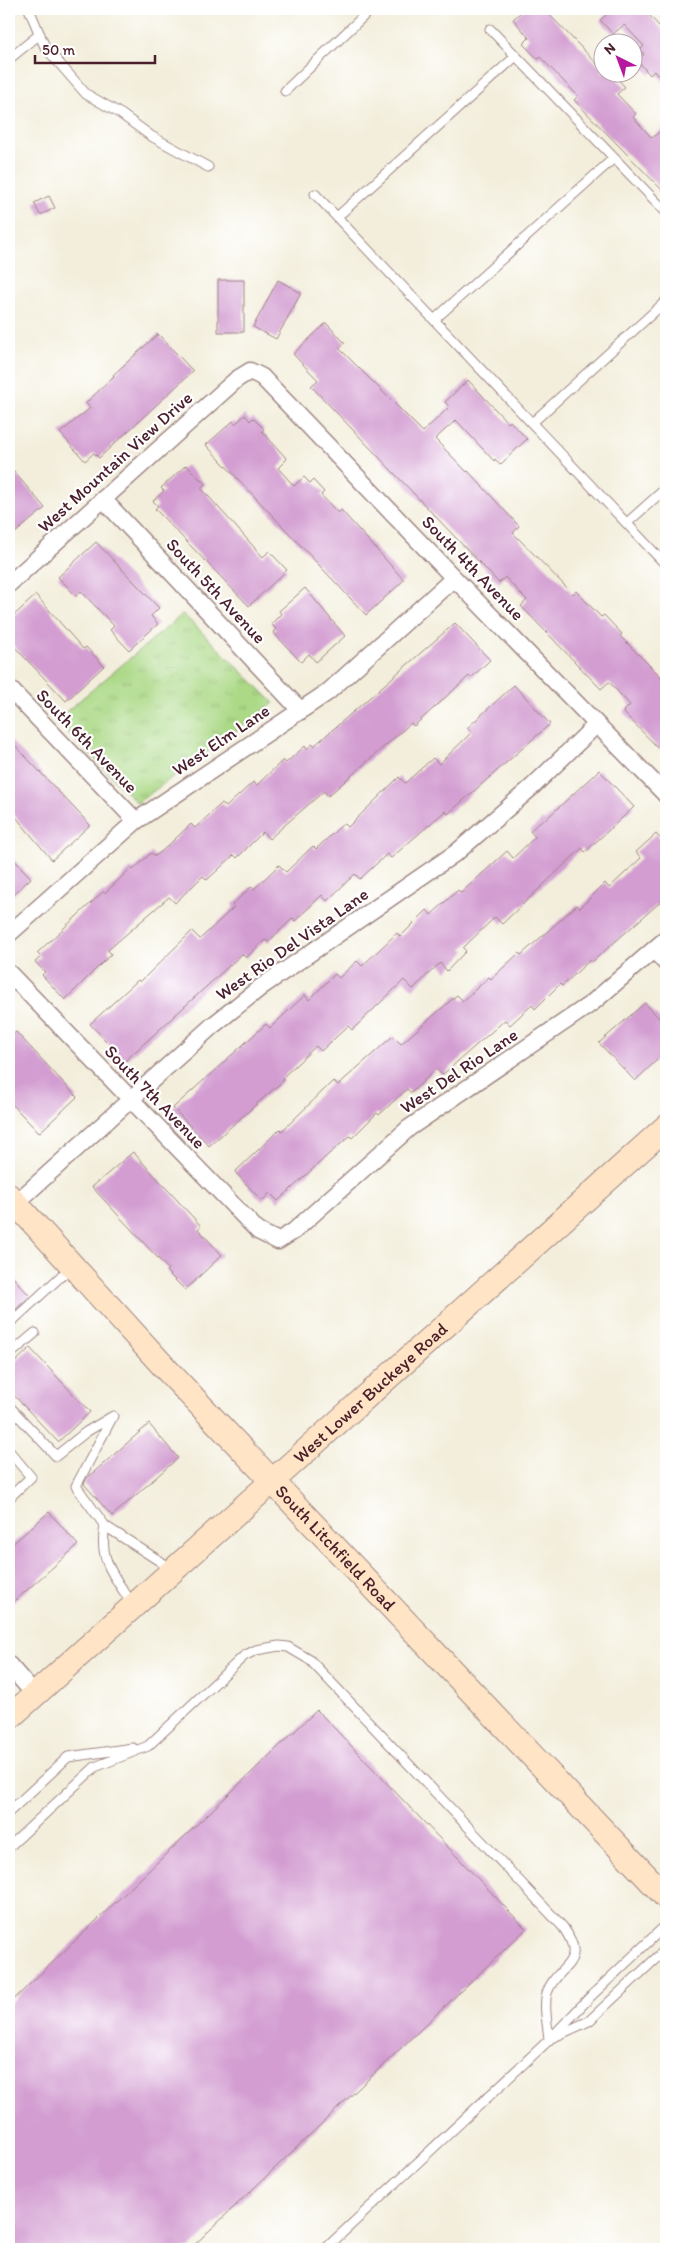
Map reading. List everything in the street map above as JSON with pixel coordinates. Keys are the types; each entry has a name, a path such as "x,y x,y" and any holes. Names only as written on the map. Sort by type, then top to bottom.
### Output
{"main road":[{"name":"West Lower Buckeye Road","path":"9,1718 666,1127"},
{"name":"South Litchfield Road","path":"12,1200 272,1482 666,1897"}],"street":[{"name":"West Mountain View Drive","path":"9,584 237,379 250,371"},
{"name":"South 4th Avenue","path":"250,371 262,377 596,725 666,795"},
{"name":"South 5th Avenue","path":"103,499 301,711"},
{"name":"West Elm Lane","path":"9,934 136,821 328,692 454,578"},
{"name":"South 6th Avenue","path":"9,688 136,821"},
{"name":"West Rio Del Vista Lane","path":"12,1200 130,1100 212,1026 261,987 457,852 532,787 596,725"},
{"path":"660,945 666,963"},
{"name":"West Del Rio Lane","path":"278,1242 294,1231 410,1128 592,1003 660,945"},
{"name":"South 7th Avenue","path":"9,973 258,1231 278,1242"},
{"path":"9,1665 36,1695"}],"lane":[{"path":"29,9 45,46 86,94 121,114 151,136 208,167"},
{"path":"285,91 371,9"},
{"path":"490,29 666,212"},
{"path":"9,59 40,34"},
{"path":"337,217 516,56"},
{"path":"434,320 614,158"},
{"path":"315,194 666,565"},
{"path":"532,423 666,301"},
{"path":"627,524 666,488"},
{"path":"9,1324 73,1265"},
{"path":"9,1355 35,1333"},
{"path":"9,1406 56,1456 86,1432 113,1416 76,1486 105,1526 174,1570"},
{"path":"9,1451 31,1478 9,1498"},
{"path":"105,1526 102,1543 104,1560 134,1606"},
{"path":"9,1847 96,1767 148,1746 244,1656 268,1647 288,1647 300,1653 319,1669 563,1927 571,1939 573,1952 571,1961 551,1985 547,1994 546,2008 550,2040"},
{"path":"9,1812 68,1757 148,1746"},
{"path":"325,2249 550,2040 591,1996 666,1925"},
{"path":"550,2040 589,2021 666,1949"}],"green space":[{"path":"183,614 274,703 137,803 56,720"}],"building":[{"path":"525,9 544,9 592,59 592,82 620,82 625,87 617,94 636,114 633,117 652,138 666,126 666,194 574,100 578,96 540,57 538,59 523,44 529,38 513,19"},
{"path":"613,9 644,9 666,34 666,84 654,71 650,75 642,66 642,56 644,54 642,48 644,46 642,44 642,32 631,32 624,25 615,32 611,32 600,20"},
{"path":"49,196 55,208 40,215 34,203"},
{"path":"218,280 244,280 244,332 218,332"},
{"path":"278,280 301,293 276,339 253,327"},
{"path":"326,323 345,343 339,348 423,432 449,407 445,402 468,380 508,423 510,421 527,439 500,465 456,420 435,439 468,471 519,526 513,533 573,594 576,591 601,617 604,615 622,634 620,636 666,682 666,756 623,712 630,705 609,682 601,689 521,606 527,600 505,577 499,583 311,386 318,380 293,354"},
{"path":"158,334 193,371 99,458 94,453 85,461 60,433 90,408 86,403 113,375"},
{"path":"245,415 250,421 253,418 264,429 262,431 287,459 278,468 294,486 304,477 310,483 313,480 324,492 321,495 338,513 341,510 404,580 366,615 206,445 233,421 235,424"},
{"path":"186,465 205,484 201,488 263,557 269,551 287,570 249,606 155,509 158,506 153,501 164,491 161,488"},
{"path":"9,466 45,508 9,538"},
{"path":"96,542 159,608 151,616 158,624 129,650 110,630 114,626 81,591 76,596 58,577"},
{"path":"305,588 345,636 316,662 309,654 301,662 273,632 276,629 271,624 281,614 279,611"},
{"path":"36,595 83,649 86,647 104,666 66,701 9,641 9,620"},
{"path":"455,623 490,660 471,678 469,676 414,726 411,723 328,796 324,791 269,839 263,832 237,858 234,855 207,880 203,876 175,903 169,897 108,950 111,954 65,1000 42,975 45,972 35,962 41,957 37,953 131,868 133,870 151,853 155,856 162,851 191,824 195,828 222,803 226,807 253,782 257,785 283,760 286,763 305,746 307,749 312,744 314,746"},
{"path":"514,685 550,724 448,814 445,811 391,858 387,854 360,879 355,874 327,901 322,895 295,921 293,918 268,942 265,940 246,958 242,954 125,1061 90,1024 138,980 140,982 192,931 200,939 234,907 232,905 251,887 254,889 279,865 286,872 313,846 316,849 344,823 348,827 399,777 405,783 433,758 439,764 472,732 467,728"},
{"path":"9,739 90,825 52,860 9,809"},
{"path":"599,770 634,807 585,852 582,848 502,924 495,917 463,948 466,951 447,971 440,963 413,989 404,980 352,1030 348,1026 321,1051 316,1046 282,1078 284,1080 209,1146 173,1108 266,1024 270,1028 305,995 309,1000 335,974 339,978 357,961 362,966 397,933 400,937 427,910 431,915 458,890 461,893 507,851 513,858 535,837 530,831 543,819 544,821"},
{"path":"656,834 666,844 666,897 592,962 590,960 562,986 560,984 535,1009 532,1005 510,1025 505,1020 442,1075 436,1069 411,1093 407,1089 379,1115 377,1113 352,1138 350,1136 330,1153 278,1201 270,1193 262,1201 235,1172 280,1129 282,1131 333,1081 338,1085 393,1036 401,1044 457,995 463,1001 489,977 491,979 519,953 521,955 577,905 580,908 605,883 609,888 641,858 636,852"},
{"path":"9,854 31,878 9,899"},
{"path":"645,1003 666,1026 666,1065 660,1057 635,1081 599,1043"},
{"path":"16,1032 77,1097 39,1133 9,1101 9,1038"},
{"path":"133,1152 201,1226 198,1229 222,1255 185,1290 92,1187"},
{"path":"9,1273 30,1296 9,1316"},
{"path":"30,1348 90,1412 58,1442 9,1390 9,1368"},
{"path":"149,1424 178,1458 112,1516 84,1484 87,1478"},
{"path":"49,1512 78,1545 9,1606 9,1547"},
{"path":"317,1710 526,1929 190,2249 9,2249 9,2004"}]}
